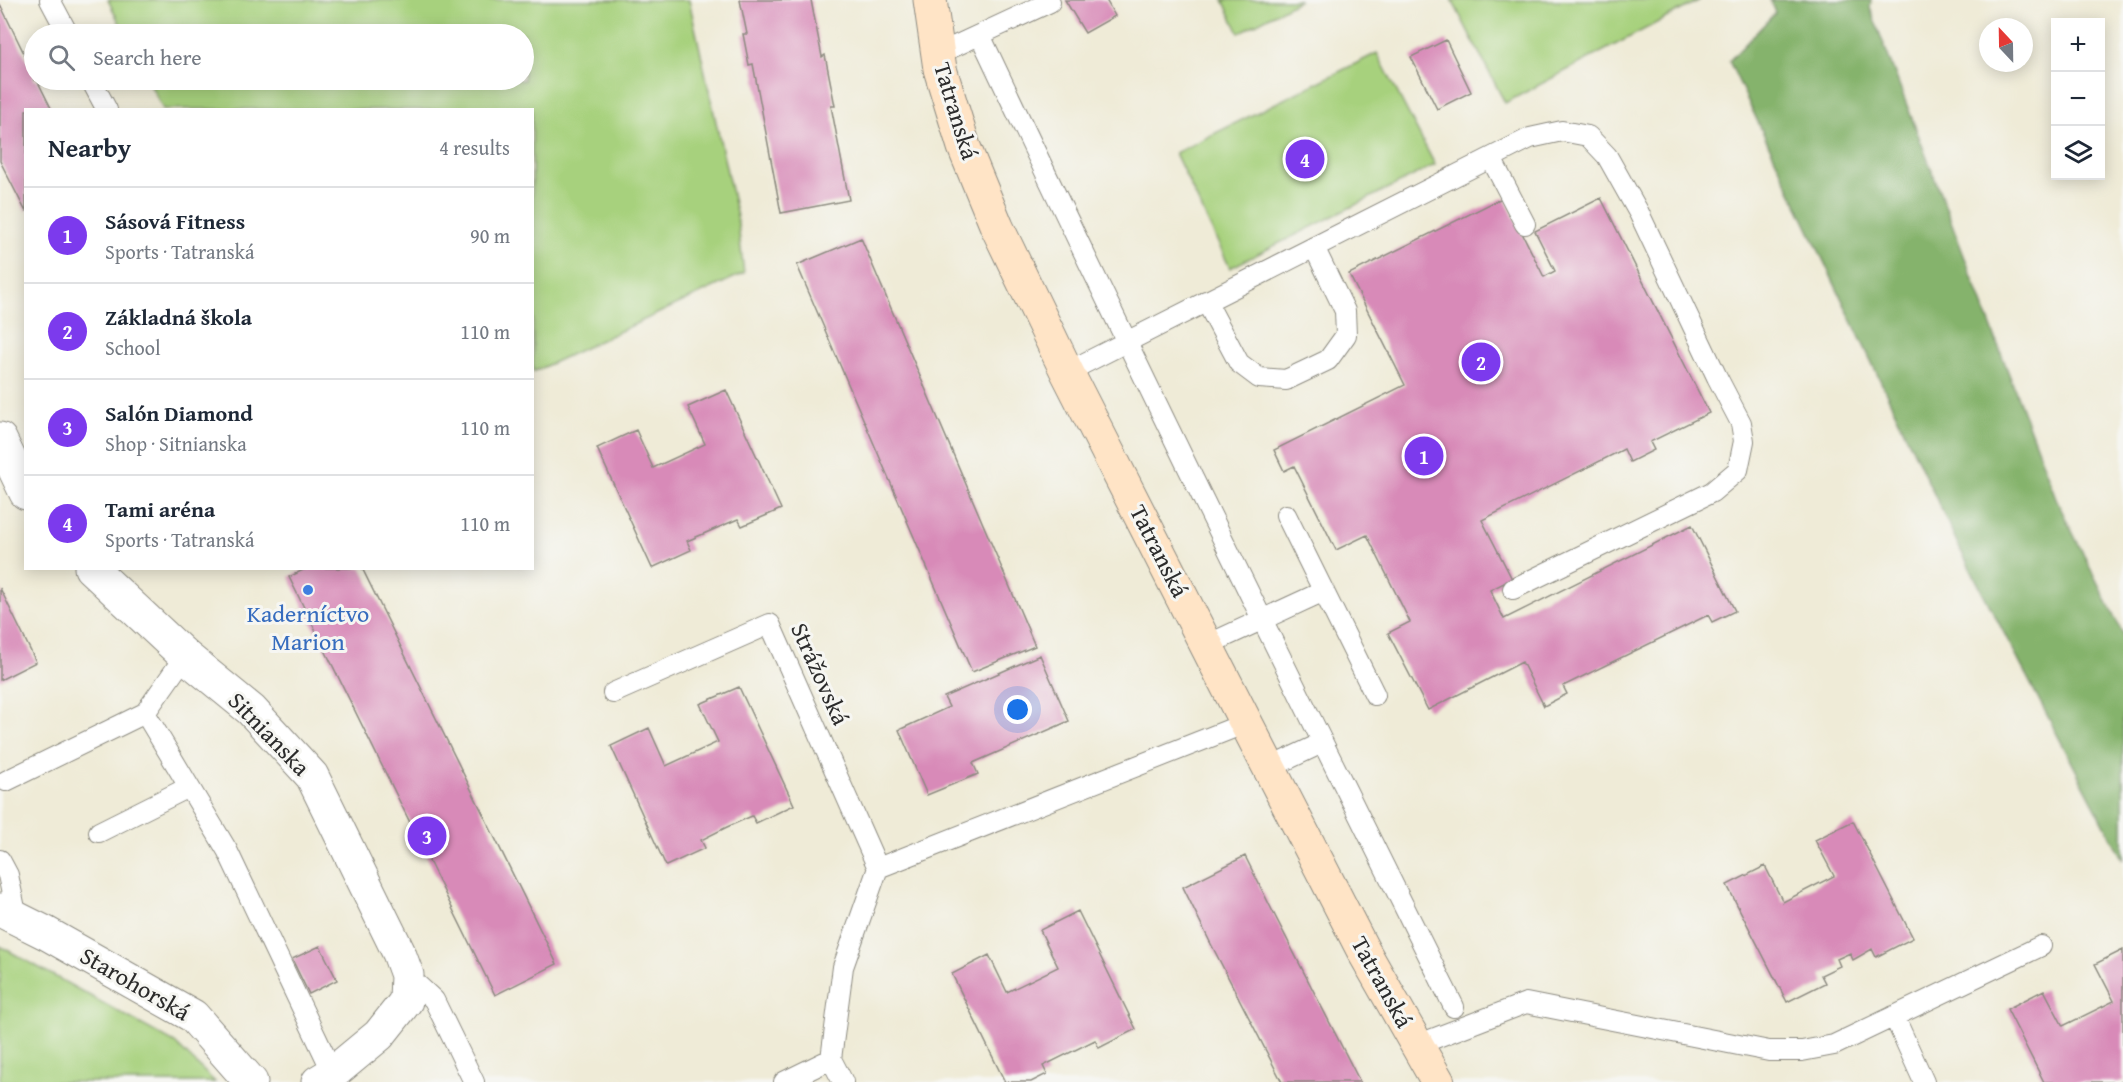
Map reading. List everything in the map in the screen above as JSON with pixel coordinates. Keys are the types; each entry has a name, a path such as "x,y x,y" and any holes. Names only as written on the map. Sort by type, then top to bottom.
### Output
{"street":[{"name":"Tatranská","path":"930,0 940,69 968,155 997,227 1066,372 1269,768 1364,952 1438,1082"},
{"path":"0,439 24,489"},
{"name":"Sitnianska","path":"93,570 185,656 251,710 312,776 399,953 407,975"},
{"name":"Starohorská","path":"8,914 193,1016 251,1082"},
{"path":"326,1077 379,1035 406,1001 407,975"}],"lane":[{"path":"51,0 63,24"},
{"path":"938,54 1050,2"},
{"path":"980,35 1261,620 1454,1007"},
{"path":"97,90 106,108"},
{"path":"1066,372 1530,138 1562,131 1588,136 1607,156 1639,213 1741,423 1744,441 1738,470 1712,492 1513,589"},
{"path":"1491,158 1525,224"},
{"path":"1206,301 1239,363 1259,378 1286,380 1328,360 1346,335 1346,311 1314,247"},
{"path":"1286,514 1375,695"},
{"path":"1207,645 1324,591"},
{"name":"Strážovská","path":"613,693 770,624 878,868"},
{"path":"6,781 146,713 185,656"},
{"path":"146,713 227,850 326,1077"},
{"path":"843,1082 831,1059 843,967 878,868 1246,723"},
{"path":"1269,768 1322,743"},
{"path":"99,832 189,787"},
{"path":"0,860 8,874 8,914"},
{"path":"1418,1045 1527,1003 1769,1051 1802,1051 1834,1045 2041,946"},
{"path":"407,975 434,1000 474,1082"},
{"path":"1894,1016 1924,1082"},
{"path":"784,1082 831,1059"}],"green space":[{"path":"108,0 689,0 737,217 744,273 534,372 534,108 162,108 153,90 534,90 534,24 120,24"},
{"path":"1223,0 1300,0 1239,33"},
{"path":"1452,0 1700,0 1505,103"},
{"path":"1770,0 1871,0 1870,8 2058,503 2123,634 2123,860 1961,551 1729,61 1775,13"},
{"path":"1377,53 1435,165 1230,268 1175,153"},
{"path":"0,946 175,1043 215,1082 0,1082"}],"building":[{"path":"740,0 811,0 822,57 825,55 835,106 831,106 849,200 781,213 753,64 749,65 743,34 747,34"},
{"path":"1065,0 1106,0 1115,16 1085,33"},
{"path":"0,4 24,53 24,90 42,90 51,108 24,108 24,208 0,161"},
{"path":"1446,40 1471,92 1437,109 1411,57"},
{"path":"1504,197 1544,277 1555,271 1535,231 1601,198 1709,413 1650,442 1654,450 1630,462 1624,449 1482,520 1512,579 1490,590 1504,619 1692,525 1735,611 1712,622 1708,615 1563,686 1567,694 1544,706 1522,662 1428,710 1388,633 1410,622 1367,535 1336,550 1294,466 1284,471 1274,450 1405,385 1349,274"},
{"path":"861,238 1035,646 972,672 797,265"},
{"path":"726,390 781,509 742,526 738,519 687,541 691,550 652,568 597,448 636,430 653,468 705,444 688,407"},
{"path":"303,570 363,570 557,964 495,995 289,577"},
{"path":"0,588 36,662 0,680"},
{"path":"1040,655 1069,721 973,763 978,774 927,795 899,730 949,707 944,697"},
{"path":"739,687 794,805 756,823 752,816 727,827 701,840 705,848 666,866 611,746 649,728 666,766 718,742 700,704"},
{"path":"1853,821 1913,938 1876,957 1872,949 1853,960 1850,953 1837,959 1840,966 1821,975 1825,983 1787,1002 1727,885 1765,866 1783,902 1834,876 1815,840"},
{"path":"1245,856 1360,1082 1282,1082 1210,942 1183,887"},
{"path":"1078,911 1136,1029 1099,1048 1095,1040 1043,1066 1047,1074 1031,1082 1005,1082 952,974 989,955 1007,992 1058,967 1040,930"},
{"path":"320,946 337,980 309,994 292,959"},
{"path":"2123,950 2123,1080 2119,1082 2044,1082 2007,1009 2044,990 2063,1026 2114,1001 2095,964"}],"place":[{"name":"Tami aréna","path":"1305,159"},
{"name":"Základná škola","path":"1481,362"},
{"name":"Sásová Fitness","path":"1424,456"},
{"name":"Kaderníctvo Marion","path":"308,590"},
{"name":"Salón Diamond","path":"427,836"}]}
